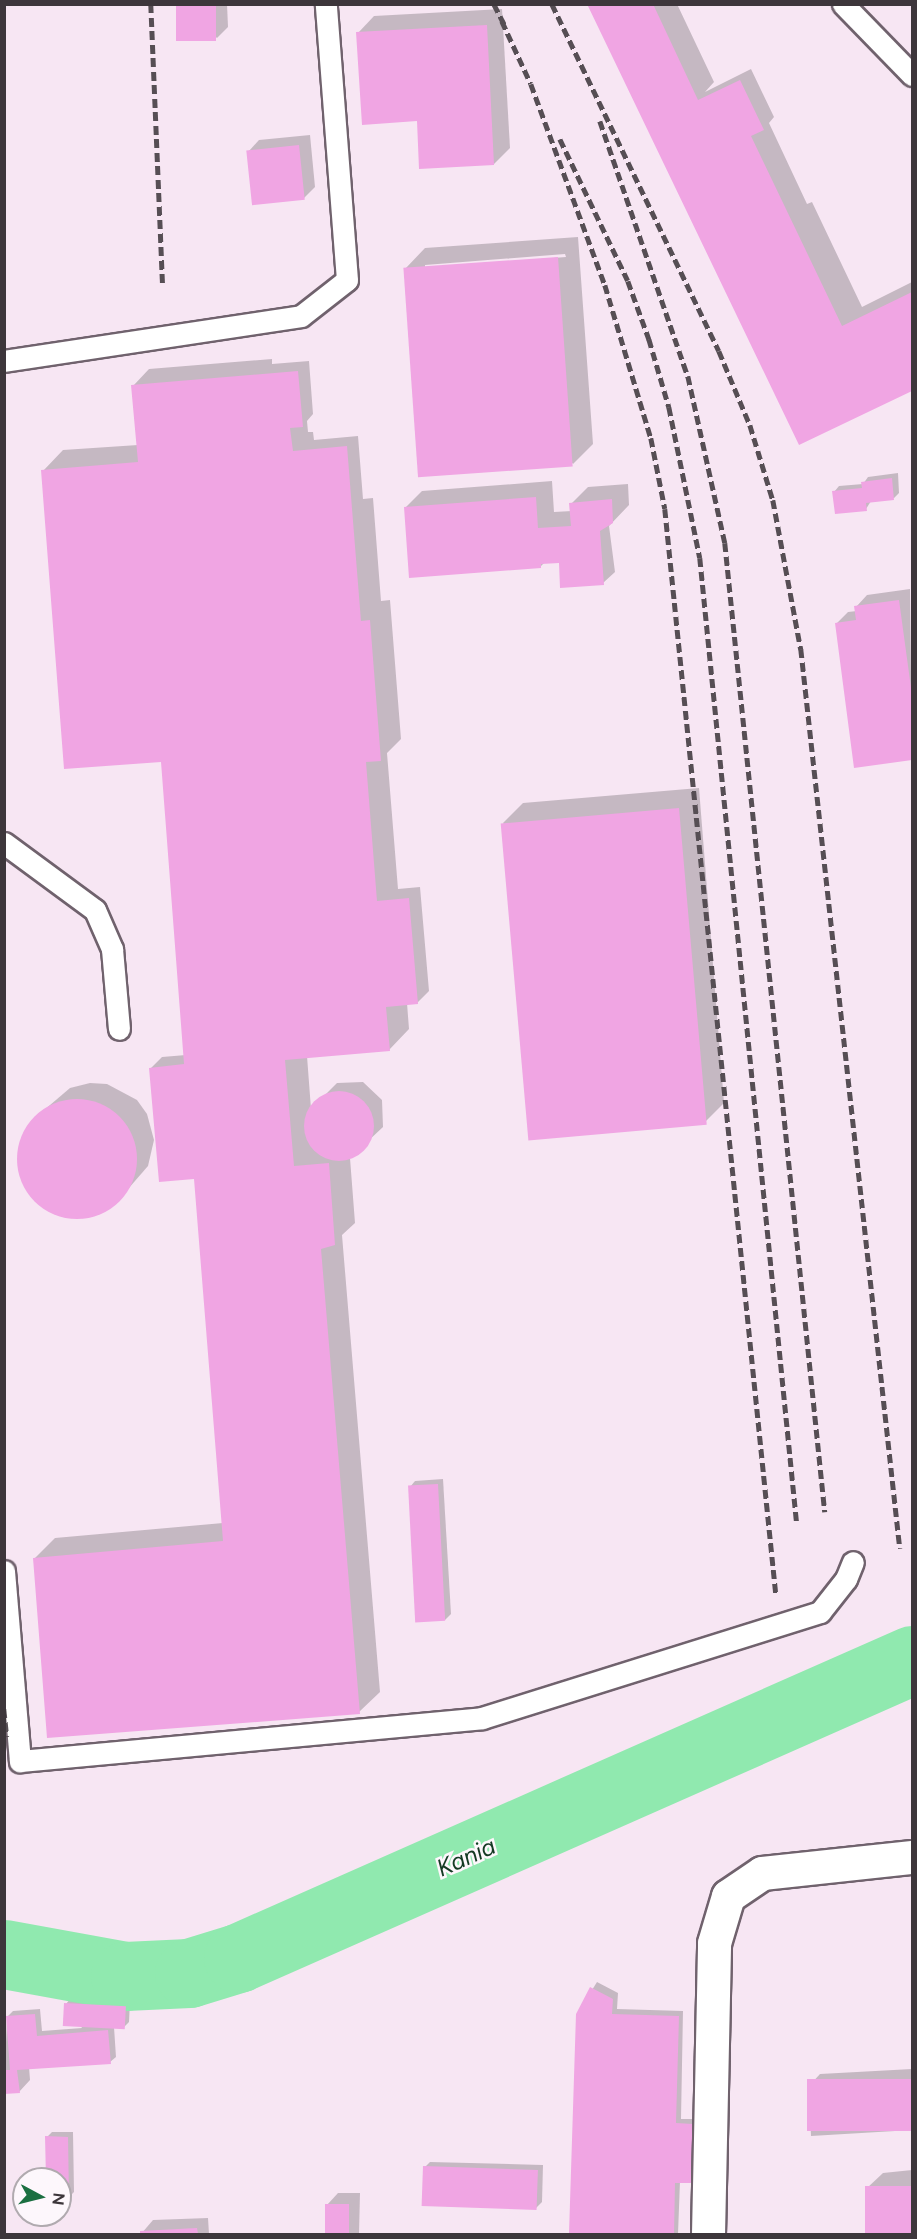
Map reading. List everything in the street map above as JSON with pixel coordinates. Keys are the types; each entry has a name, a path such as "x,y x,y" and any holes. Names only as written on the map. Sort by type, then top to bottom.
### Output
{"street":[{"path":"708,2235 714,1943 728,1896 762,1873 912,1857"}],"lane":[{"path":"4,361 302,316 347,280 326,4"},
{"path":"843,4 912,75"},
{"path":"4,843 95,910 112,949 119,1029"},
{"path":"4,1571 20,1761 482,1718 820,1612 846,1579 853,1562"}],"building":[{"path":"176,4 216,4 216,41 176,41"},
{"path":"587,4 653,4 698,100 740,80 764,130 751,136 842,326 912,292 912,391 799,445"},
{"path":"487,25 494,165 419,169 417,121 362,125 356,32"},
{"path":"299,145 305,200 252,205 246,151"},
{"path":"558,257 573,466 418,477 403,268"},
{"path":"298,371 303,427 290,428 293,451 347,446 361,621 370,620 381,761 366,762 377,901 409,898 418,1004 386,1007 390,1051 285,1060 294,1166 329,1163 335,1245 321,1249 360,1714 47,1738 33,1558 223,1541 194,1179 159,1182 149,1068 184,1064 161,762 64,769 41,470 138,462 131,385"},
{"path":"892,478 894,500 866,503 867,511 835,514 832,491 862,488 861,482"},
{"path":"536,497 538,528 571,526 569,503 612,499 613,523 600,531 604,585 560,588 559,563 541,564 541,568 409,578 404,507"},
{"path":"899,600 912,695 912,760 854,768 835,623 856,620 854,606"},
{"path":"679,808 707,1125 528,1140 501,824"},
{"path":"346,1091 359,1097 368,1106 372,1112 374,1126 372,1140 364,1151 353,1159 332,1161 314,1151 306,1140 304,1119 314,1101 325,1093"},
{"path":"77,1099 100,1104 119,1117 132,1136 137,1159 132,1182 119,1201 100,1214 77,1219 54,1214 35,1201 22,1182 17,1159 22,1136 35,1117 54,1104"},
{"path":"438,1484 445,1621 415,1622 408,1486"},
{"path":"590,1987 613,1999 612,2014 679,2016 676,2123 693,2124 692,2183 675,2183 674,2234 569,2234 576,2014"},
{"path":"64,2003 126,2006 125,2029 63,2026"},
{"path":"35,2014 37,2036 108,2030 111,2064 17,2070 20,2093 4,2094 4,2070 10,2070 6,2016"},
{"path":"807,2079 912,2079 912,2131 807,2131"},
{"path":"45,2136 68,2137 68,2167 46,2167"},
{"path":"423,2166 538,2170 537,2210 422,2206"},
{"path":"865,2186 912,2186 912,2234 865,2234"},
{"path":"325,2204 349,2204 349,2234 325,2234"},
{"path":"197,2228 198,2234 140,2234 140,2231"}],"waterway":[{"name":"Kania","path":"4,1954 125,1976 189,1973 238,1958 912,1660"}],"railway":[{"path":"151,4 163,285"},
{"path":"494,4 505,26"},
{"path":"552,4 719,351 750,425 773,500 801,649 900,1549"},
{"path":"502,21 531,84 605,285 651,438 665,509 776,1594"},
{"path":"600,121 688,376 725,543 825,1512"},
{"path":"560,139 628,281 649,339 669,407 700,558 797,1524"},
{"path":"4,1709 7,1737"}]}
